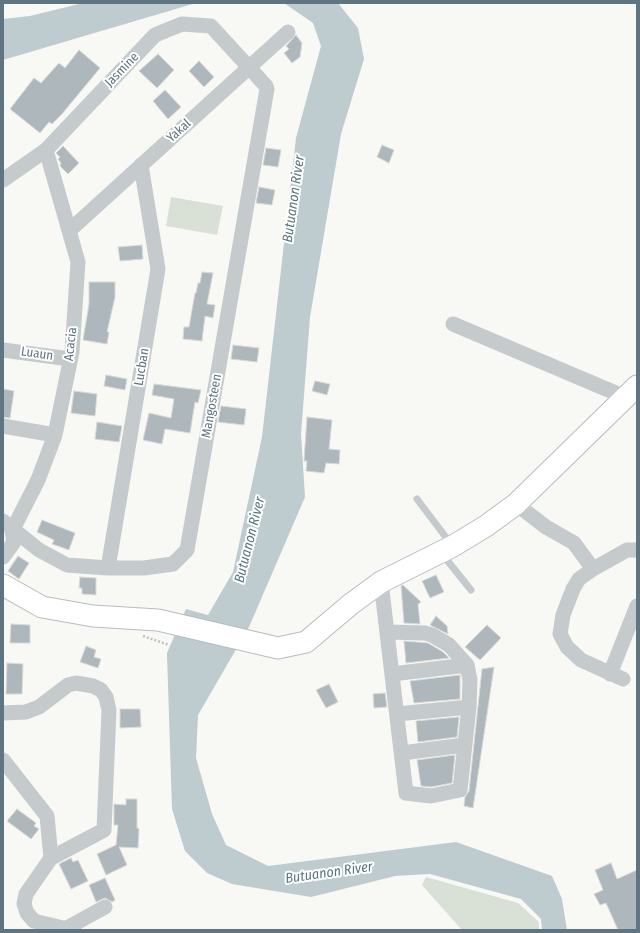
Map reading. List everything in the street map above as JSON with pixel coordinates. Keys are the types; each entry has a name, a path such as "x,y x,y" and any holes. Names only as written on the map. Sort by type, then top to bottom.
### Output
{"street":[{"name":"Jasmine","path":"3,180 46,150 155,35 182,24 210,26 248,68"},
{"name":"Yakal","path":"70,230 288,32"},
{"name":"Mangosteen","path":"8,528 39,550 67,565 108,568 144,568 173,564 187,550 267,89 264,83 248,68"},
{"name":"Acacia","path":"3,557 14,542 8,528 38,480 55,435 70,359 78,262 46,150"},
{"name":"Lucban","path":"108,568 158,269 141,165"},
{"path":"3,584 42,607 92,616 158,620 278,648 306,642 351,604 381,582 446,549 486,526 516,504 631,392 453,324"},
{"name":"Luaun","path":"3,350 70,359"},
{"path":"3,426 55,435"},
{"path":"516,504 546,527 574,543 593,569"},
{"path":"637,550 627,550 593,569 579,579 573,589 564,615 560,634 567,648 581,660 617,676 637,606"},
{"path":"381,582 406,793 431,796 460,790 470,680 467,665 449,645 432,635 425,633 387,632"},
{"path":"392,674 467,665"},
{"path":"3,713 26,712 39,707 68,686 76,683 93,686 101,690 106,697 109,710 104,830 51,858 26,894 24,904 32,926 68,929 105,907"},
{"path":"397,714 468,707"},
{"path":"402,753 464,745"},
{"path":"3,760 48,816 51,858"}],"lane":[{"path":"417,499 471,590"}],"shaded area":[{"path":"171,197 223,206 217,235 166,226"},
{"path":"426,877 518,903 539,922 539,930 462,930 422,885"}],"water":[{"path":"83,3 196,3 3,60 3,19 30,16"},
{"name":"Butuanon River","path":"284,3 338,3 358,28 364,59 341,134 310,317 301,434 305,497 249,627 198,715 196,758 212,814 226,845 268,866 456,842 552,876 562,899 567,930 542,930 541,919 521,899 430,874 395,876 311,897 232,884 207,873 185,851 172,809 167,653 186,609 208,615 233,572 262,437 296,138 321,46 313,23"}],"building":[{"path":"296,35 302,43 300,57 292,63 284,53 289,49 286,46"},
{"path":"79,50 100,68 62,114 52,124 49,122 40,133 10,109 34,78 41,83 59,63 65,68"},
{"path":"158,54 174,70 157,88 139,71"},
{"path":"199,61 214,77 204,87 189,71"},
{"path":"165,90 181,107 168,119 153,101"},
{"path":"382,145 394,150 389,163 377,157"},
{"path":"63,146 79,163 68,174 60,166 61,163 58,159 60,157 56,153"},
{"path":"266,148 281,150 278,167 263,165"},
{"path":"259,187 275,190 272,205 256,203"},
{"path":"142,245 143,259 120,261 118,247"},
{"path":"202,272 213,273 207,304 215,305 213,318 205,316 202,341 183,339 184,327 189,327 195,293 198,283 200,283"},
{"path":"89,282 115,282 115,297 107,332 109,332 107,344 83,340 89,304"},
{"path":"233,345 259,348 257,362 231,359"},
{"path":"106,375 127,379 125,390 104,386"},
{"path":"315,381 330,384 327,395 312,391"},
{"path":"154,384 201,390 198,403 195,402 190,433 165,429 162,444 143,440 149,413 171,418 174,399 152,395"},
{"path":"3,389 14,391 10,418 3,417"},
{"path":"74,391 97,394 95,416 71,413"},
{"path":"221,406 246,409 244,425 218,422"},
{"path":"307,417 332,420 329,449 340,450 339,464 326,463 324,473 306,471 307,461 304,461"},
{"path":"97,422 122,426 119,442 95,439"},
{"path":"42,520 75,533 69,550 52,544 54,540 37,532"},
{"path":"18,556 29,563 19,579 8,571"},
{"path":"436,575 444,592 430,598 422,581"},
{"path":"80,577 96,578 96,595 82,594 82,588 79,588"},
{"path":"403,585 421,602 418,604 420,624 404,623 401,586"},
{"path":"436,616 447,626 448,634 430,625"},
{"path":"11,624 30,625 30,643 10,643"},
{"path":"487,625 501,638 480,660 465,647"},
{"path":"404,641 428,643 443,652 449,658 406,663"},
{"path":"86,646 96,650 94,657 101,659 98,668 80,662"},
{"path":"7,663 23,664 22,694 6,694"},
{"path":"494,667 473,808 464,806 465,797 469,791 482,669"},
{"path":"460,675 460,699 414,703 410,681"},
{"path":"329,684 338,702 326,708 316,690"},
{"path":"385,693 387,707 374,708 373,694"},
{"path":"120,709 140,709 141,727 120,728"},
{"path":"459,717 457,737 418,742 416,721"},
{"path":"455,755 452,783 431,787 421,786 417,760"},
{"path":"126,799 137,799 137,828 139,829 138,848 119,847 127,865 106,875 97,854 116,845 118,825 114,825 114,804 126,805"},
{"path":"17,809 36,823 34,826 39,829 31,839 7,821"},
{"path":"71,858 73,862 78,860 88,881 71,889 59,864"},
{"path":"611,863 617,879 637,870 637,930 618,930 606,903 600,905 594,894 603,890 595,870"},
{"path":"105,878 115,900 112,902 105,898 96,902 89,885"}]}
